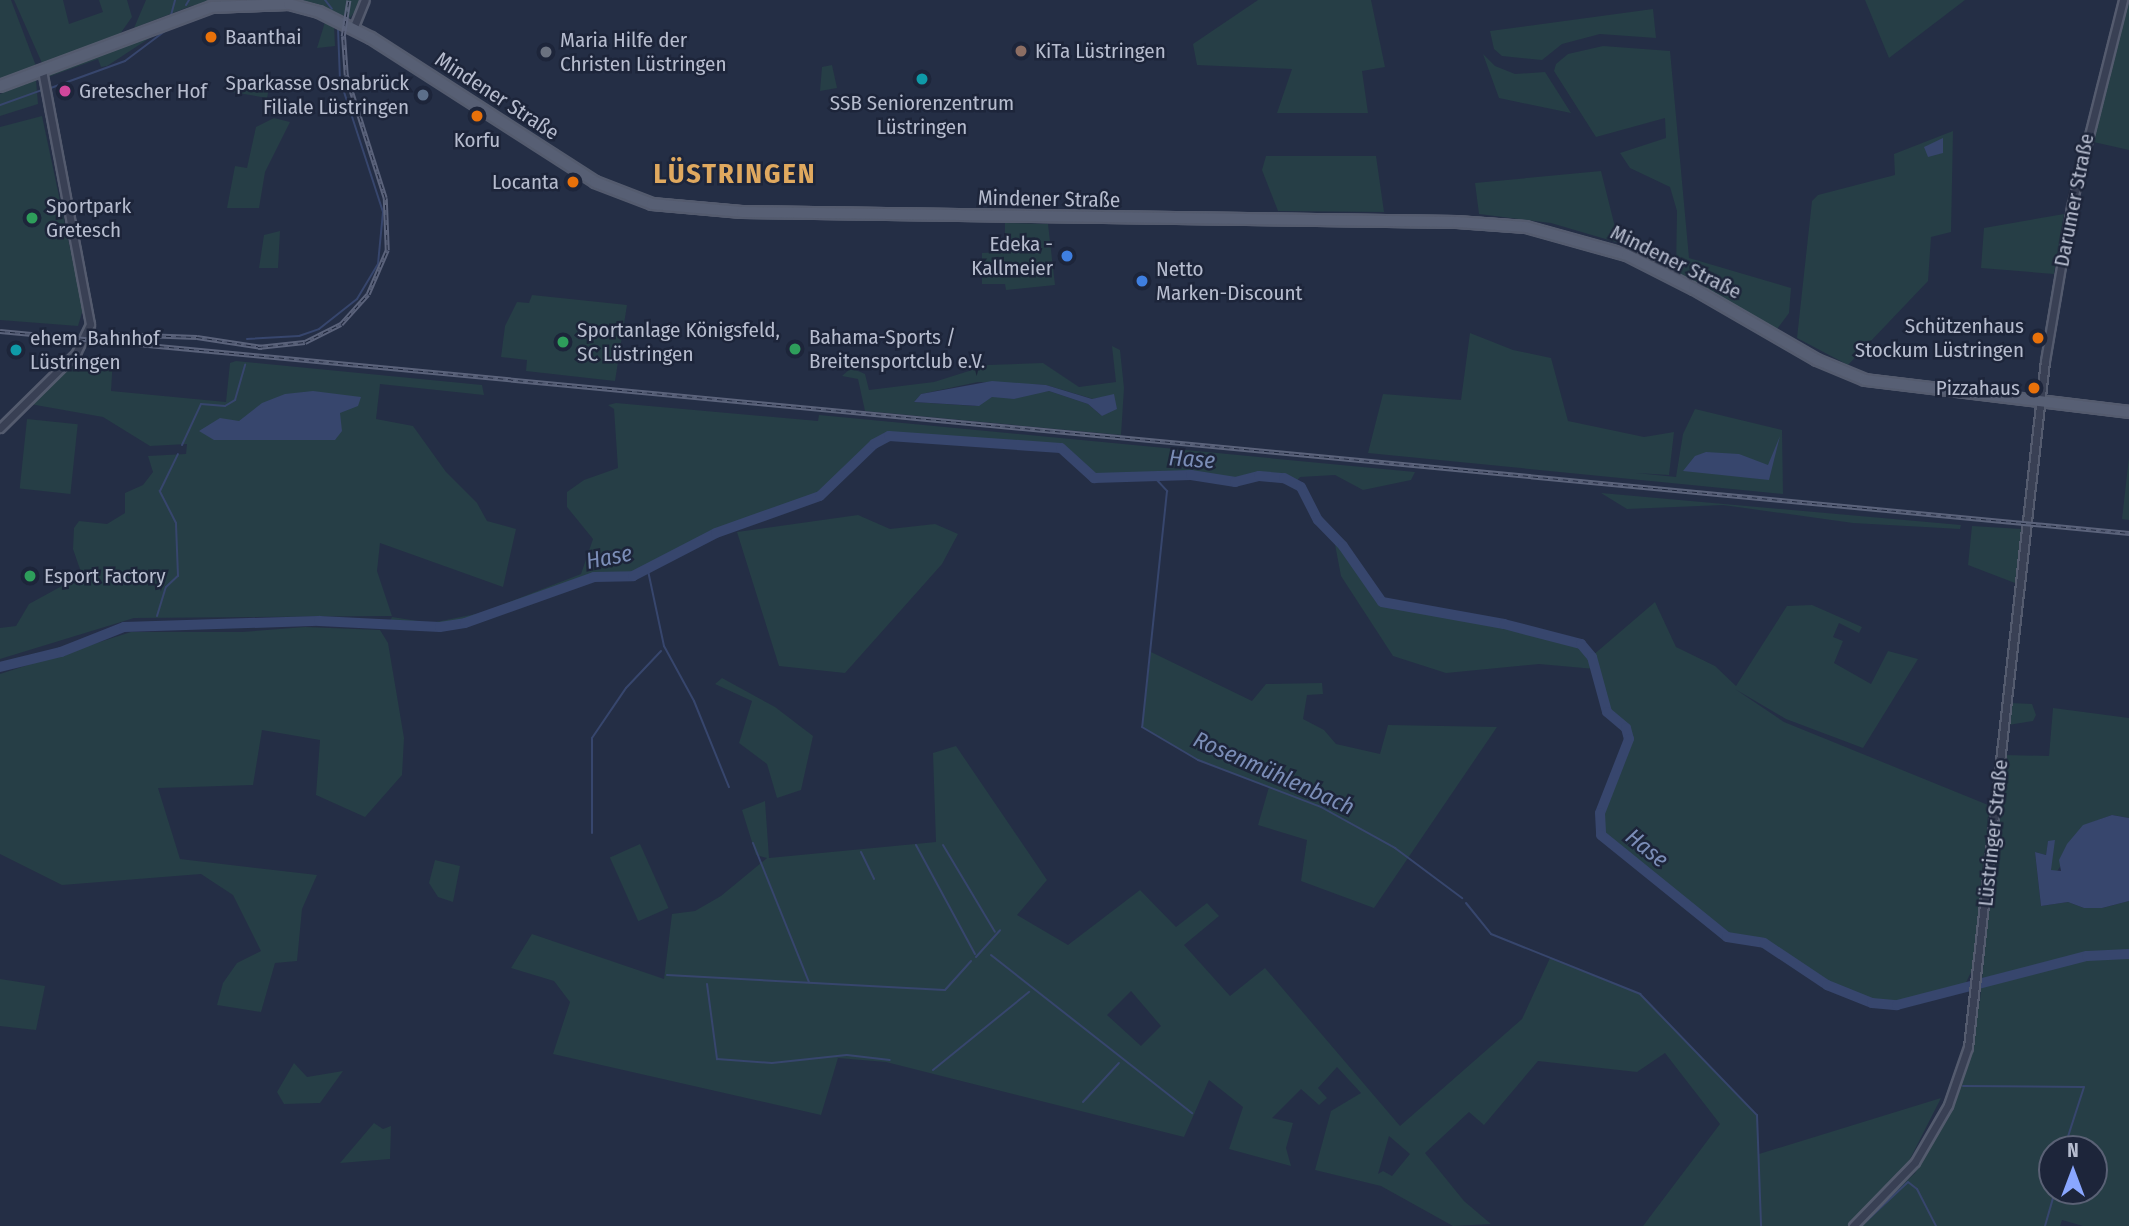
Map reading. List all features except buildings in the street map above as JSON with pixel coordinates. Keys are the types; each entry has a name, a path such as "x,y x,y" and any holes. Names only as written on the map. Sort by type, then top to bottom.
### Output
{"main road":[{"name":"Mindener Straße","path":"0,86 183,16 227,4 289,4 319,12 353,29 595,182 652,204 742,212 1457,222 1527,228 1588,241 1627,255 1847,374 1904,387 2129,412"}],"street":[{"path":"353,29 365,0"},
{"name":"Darumer Straße","path":"2039,402 2069,215 2123,0"},
{"path":"0,428 76,354 90,324 42,71"},
{"name":"Lüstringer Straße","path":"1853,1226 1915,1162 1948,1105 1968,1047 1977,993 2039,402"}],"shaded area":[{"path":"0,0 11,0 36,66 0,80"},
{"path":"14,0 63,0 69,24 103,12 99,0 127,0 132,17 120,34 42,63"},
{"path":"146,0 225,0 191,6 134,28"},
{"path":"302,0 359,0 359,6 350,18"},
{"path":"1258,0 1371,0 1385,67 1362,71 1368,113 1277,113 1292,69 1197,65 1193,44"},
{"path":"1865,0 1965,0 1889,58"},
{"path":"2129,0 2129,150 2089,141"},
{"path":"1653,9 1656,38 1600,34 1562,44 1542,60 1502,56 1494,49 1490,31"},
{"path":"325,22 334,25 335,46 317,48"},
{"path":"165,28 107,66 101,67 98,59 48,77 55,71"},
{"path":"1603,46 1670,51 1689,258 1791,288 1789,313 1777,329 1676,271 1677,211 1670,187 1630,168 1620,153 1666,138 1665,118 1596,137 1554,71 1556,64 1568,54"},
{"path":"1483,54 1495,66 1515,74 1545,72 1571,113 1499,98"},
{"path":"832,65 837,88 820,91 822,67"},
{"path":"233,75 270,83 267,98 232,92"},
{"path":"36,80 38,104 0,116 0,94"},
{"name":"Sportpark Gretesch","path":"42,116 83,309 78,326 0,320 0,127"},
{"path":"274,118 290,122 265,172 259,208 227,208 235,166 247,168 256,127"},
{"path":"1953,131 1951,232 1931,237 1928,281 1848,365 1797,338 1812,201 1818,195 1895,175 1894,154"},
{"path":"1266,156 1376,156 1384,212 1278,211 1262,170"},
{"path":"1601,171 1619,243 1551,223 1479,214 1475,183"},
{"path":"2064,214 2054,274 1981,268 1984,228"},
{"path":"1005,223 1048,224 1055,285 1006,290 1005,284 982,284 982,253 1005,252"},
{"path":"280,231 278,268 259,268 264,235"},
{"name":"Sportanlage Königsfeld, SC Lüstringen","path":"532,295 627,305 615,381 526,371 527,360 501,357 505,326 517,302 529,303"},
{"path":"1470,333 1513,350 1551,358 1568,421 1644,437 1674,432 1669,475 1636,473 1676,477 1683,434 1695,409 1782,430 1783,494 1368,453 1383,394 1461,400"},
{"path":"1112,346 1120,350 1124,388 1121,435 865,411 858,379 842,376 851,368 865,374 869,390 934,382 988,365 1043,363 1079,387 1116,382","holes":["978,382 1046,385 1093,399 1114,395 1102,416 1088,404 1049,391 992,397 975,406 914,402 921,394"]},
{"path":"79,356 113,359 111,391 226,402 230,363 236,361 482,385 484,395 380,384 376,419 413,426 446,472 477,503 487,521 516,529 503,587 380,543 377,571 392,616 134,618 0,659 0,628 16,626 29,604 82,575 73,549 74,528 79,521 107,524 125,513 125,493 143,485 153,472 148,456 186,454 187,444 150,446 103,417 30,404"},
{"path":"616,403 818,421 819,415 1415,472 1411,480 1363,490 1335,475 1300,477 1295,483 1259,476 1235,482 1191,475 1094,478 1061,448 889,436 874,444 822,495 716,533 633,576 594,577 465,623 440,627 389,623 392,617 431,623 481,613 581,574 593,539 567,507 567,492 584,480 618,468 614,409 608,405"},
{"path":"27,419 78,424 70,494 20,489"},
{"path":"2129,457 2129,520 2122,519"},
{"path":"1601,493 1961,525 1960,529 1853,523 1723,505 1627,509"},
{"path":"858,515 890,529 935,524 958,534 942,564 845,673 779,666 737,532"},
{"path":"1972,526 2022,529 2015,583 1968,565"},
{"path":"1334,539 1377,599 1391,606 1504,624 1581,644 1592,656 1655,602 1676,647 1715,666 1736,686 1787,606 1812,605 1862,627 1859,633 1839,623 1833,637 1843,641 1834,663 1871,684 1888,651 1918,659 1863,748 1786,719 1735,689 1784,722 1993,807 1972,970 1964,987 1897,1005 1872,1003 1830,986 1764,943 1727,937 1601,835 1600,813 1629,738 1602,701 1595,669 1539,664 1446,673 1393,656 1341,576"},
{"path":"305,627 380,630 388,643 404,738 402,775 365,817 316,795 320,740 262,730 253,785 158,788 180,859 317,875 302,909 297,961 275,963 261,1012 217,1005 223,983 237,963 261,951 233,895 201,874 62,885 0,854 0,674 131,632 242,632"},
{"path":"1151,652 1252,701 1266,684 1322,683 1323,694 1307,695 1303,719 1324,730 1336,744 1380,754 1388,725 1497,727 1374,908 1301,881 1307,840 1258,825 1269,787 1198,760 1142,727"},
{"path":"722,678 775,707 813,736 801,790 777,798 767,764 739,743 752,701 715,684"},
{"path":"2009,703 2032,704 2036,715 2033,721 2008,725"},
{"path":"2053,708 2129,718 2129,818 2112,815 2088,824 2056,873 2051,871 2048,843 2046,855 2035,852 2041,906 2068,902 2084,908 2102,908 2129,901 2129,1226 2083,1226 2062,1220 2060,1226 1857,1226 1915,1173 1958,1096 1980,1000 2004,755 2049,756"},
{"path":"956,746 1047,880 1017,915 1068,945 1140,890 1176,927 1207,903 1219,916 1184,945 1230,996 1265,968 1400,1126 1522,1019 1550,958 1640,994 1757,1115 1759,1154 1941,1098 1908,1163 1848,1226 1643,1226 1720,1124 1665,1053 1637,1072 1538,1061 1484,1125 1469,1112 1425,1153 1464,1201 1491,1224 1453,1226 1381,1186 1315,1170 1331,1111 1361,1093 1337,1067 1318,1088 1327,1098 1319,1105 1301,1089 1272,1118 1293,1123 1286,1148 1291,1166 1229,1149 1243,1107 1209,1080 1184,1137 886,1062 838,1058 821,1115 553,1054 570,1002 554,981 511,968 532,934 664,979 672,914 695,911 721,896 767,858 756,855 742,810 765,801 769,858 936,842 933,753","holes":["1131,991 1161,1026 1141,1046 1107,1015","1389,1136 1410,1154 1392,1176 1383,1171 1378,1174"]},
{"path":"640,844 668,908 638,921 610,857"},
{"path":"435,860 460,866 453,902 438,897 429,883"},
{"path":"0,979 45,986 36,1030 0,1026"},
{"path":"294,1063 307,1077 343,1071 320,1103 284,1104 277,1092"},
{"path":"374,1123 383,1129 391,1126 390,1159 340,1163"}],"water":[{"path":"1943,138 1943,153 1928,157 1924,147"},
{"path":"992,381 1046,385 1092,399 1114,394 1117,409 1102,416 1088,404 1049,391 1014,399 992,397 979,406 914,402 921,394"},
{"path":"313,391 361,397 358,406 340,413 342,431 335,440 214,440 199,431 220,418 239,421 262,403 285,394"},
{"path":"1780,436 1769,480 1683,471 1695,456 1706,452 1739,454 1768,465"},
{"path":"2112,815 2129,818 2129,901 2102,908 2084,908 2068,902 2041,906 2035,852 2046,855 2048,841 2055,840 2051,870 2061,871 2059,860 2067,844 2083,825"}],"waterway":[{"path":"170,19 175,0"},
{"path":"186,5 189,0"},
{"path":"325,0 332,9"},
{"path":"48,89 125,61 169,28"},
{"path":"247,339 299,336 319,329 357,299 378,264 383,212 340,80 338,29"},
{"path":"0,105 42,90"},
{"path":"182,445 201,404 225,406 235,400 245,364"},
{"name":"Hase","path":"0,667 61,652 124,627 319,621 440,627 465,623 594,577 633,576 716,533 820,496 874,444 889,436 1061,448 1094,478 1191,475 1235,482 1259,476 1284,478 1301,487 1318,520 1343,546 1382,602 1504,624 1581,644 1592,657 1607,712 1626,728 1629,739 1600,813 1601,835 1727,937 1764,943 1827,985 1872,1003 1897,1005 2087,956 2129,954"},
{"path":"157,616 166,587 178,576 176,523 160,491 178,454"},
{"name":"Rosenmühlenbach","path":"1155,478 1167,491 1142,727 1198,760 1321,807 1395,848 1462,898"},
{"path":"647,566 664,646 694,701 729,787"},
{"path":"592,833 592,738 626,688 661,651"},
{"path":"753,843 809,982"},
{"path":"916,845 975,954"},
{"path":"943,845 995,932"},
{"path":"861,852 874,879"},
{"name":"Rosenmühlenbach","path":"1466,903 1491,934 1640,994 1757,1115 1761,1226"},
{"path":"976,957 1000,930"},
{"path":"991,955 1192,1113"},
{"path":"667,975 945,990 971,961"},
{"path":"707,984 717,1059 772,1063 847,1055 890,1060"},
{"path":"933,1070 1029,992"},
{"path":"1083,1102 1119,1063"},
{"path":"1963,1086 2084,1087 2069,1135"},
{"path":"1861,1226 1908,1182 1917,1189 1936,1226"},
{"path":"2045,1226 2051,1205"}],"railway":[{"path":"258,347 305,342 341,324 368,294 387,250 385,198 346,75 343,36 349,0"},
{"path":"0,331 2129,533"},
{"path":"116,334 197,337 262,347"}],"place":[{"name":"Baanthai","path":"211,37"},
{"name":"KiTa Lüstringen","path":"1021,51"},
{"name":"Maria Hilfe der Christen Lüstringen","path":"546,52"},
{"name":"SSB Seniorenzentrum Lüstringen","path":"922,79"},
{"name":"Gretescher Hof","path":"65,91"},
{"name":"Sparkasse Osnabrück Filiale Lüstringen","path":"423,95"},
{"name":"Korfu","path":"477,116"},
{"name":"Locanta","path":"573,182"},
{"name":"Sportpark Gretesch","path":"32,218"},
{"name":"Edeka - Kallmeier","path":"1067,256"},
{"name":"Netto Marken-Discount","path":"1142,281"},
{"name":"Schützenhaus Stockum Lüstringen","path":"2038,338"},
{"name":"Sportanlage Königsfeld, SC Lüstringen","path":"563,342"},
{"name":"Bahama-Sports / Breitensportclub e.V.","path":"795,349"},
{"name":"ehem. Bahnhof Lüstringen","path":"16,350"},
{"name":"Pizzahaus","path":"2034,388"},
{"name":"Esport Factory","path":"30,576"}],"district":[{"name":"LÜSTRINGEN","path":"735,174"}]}
